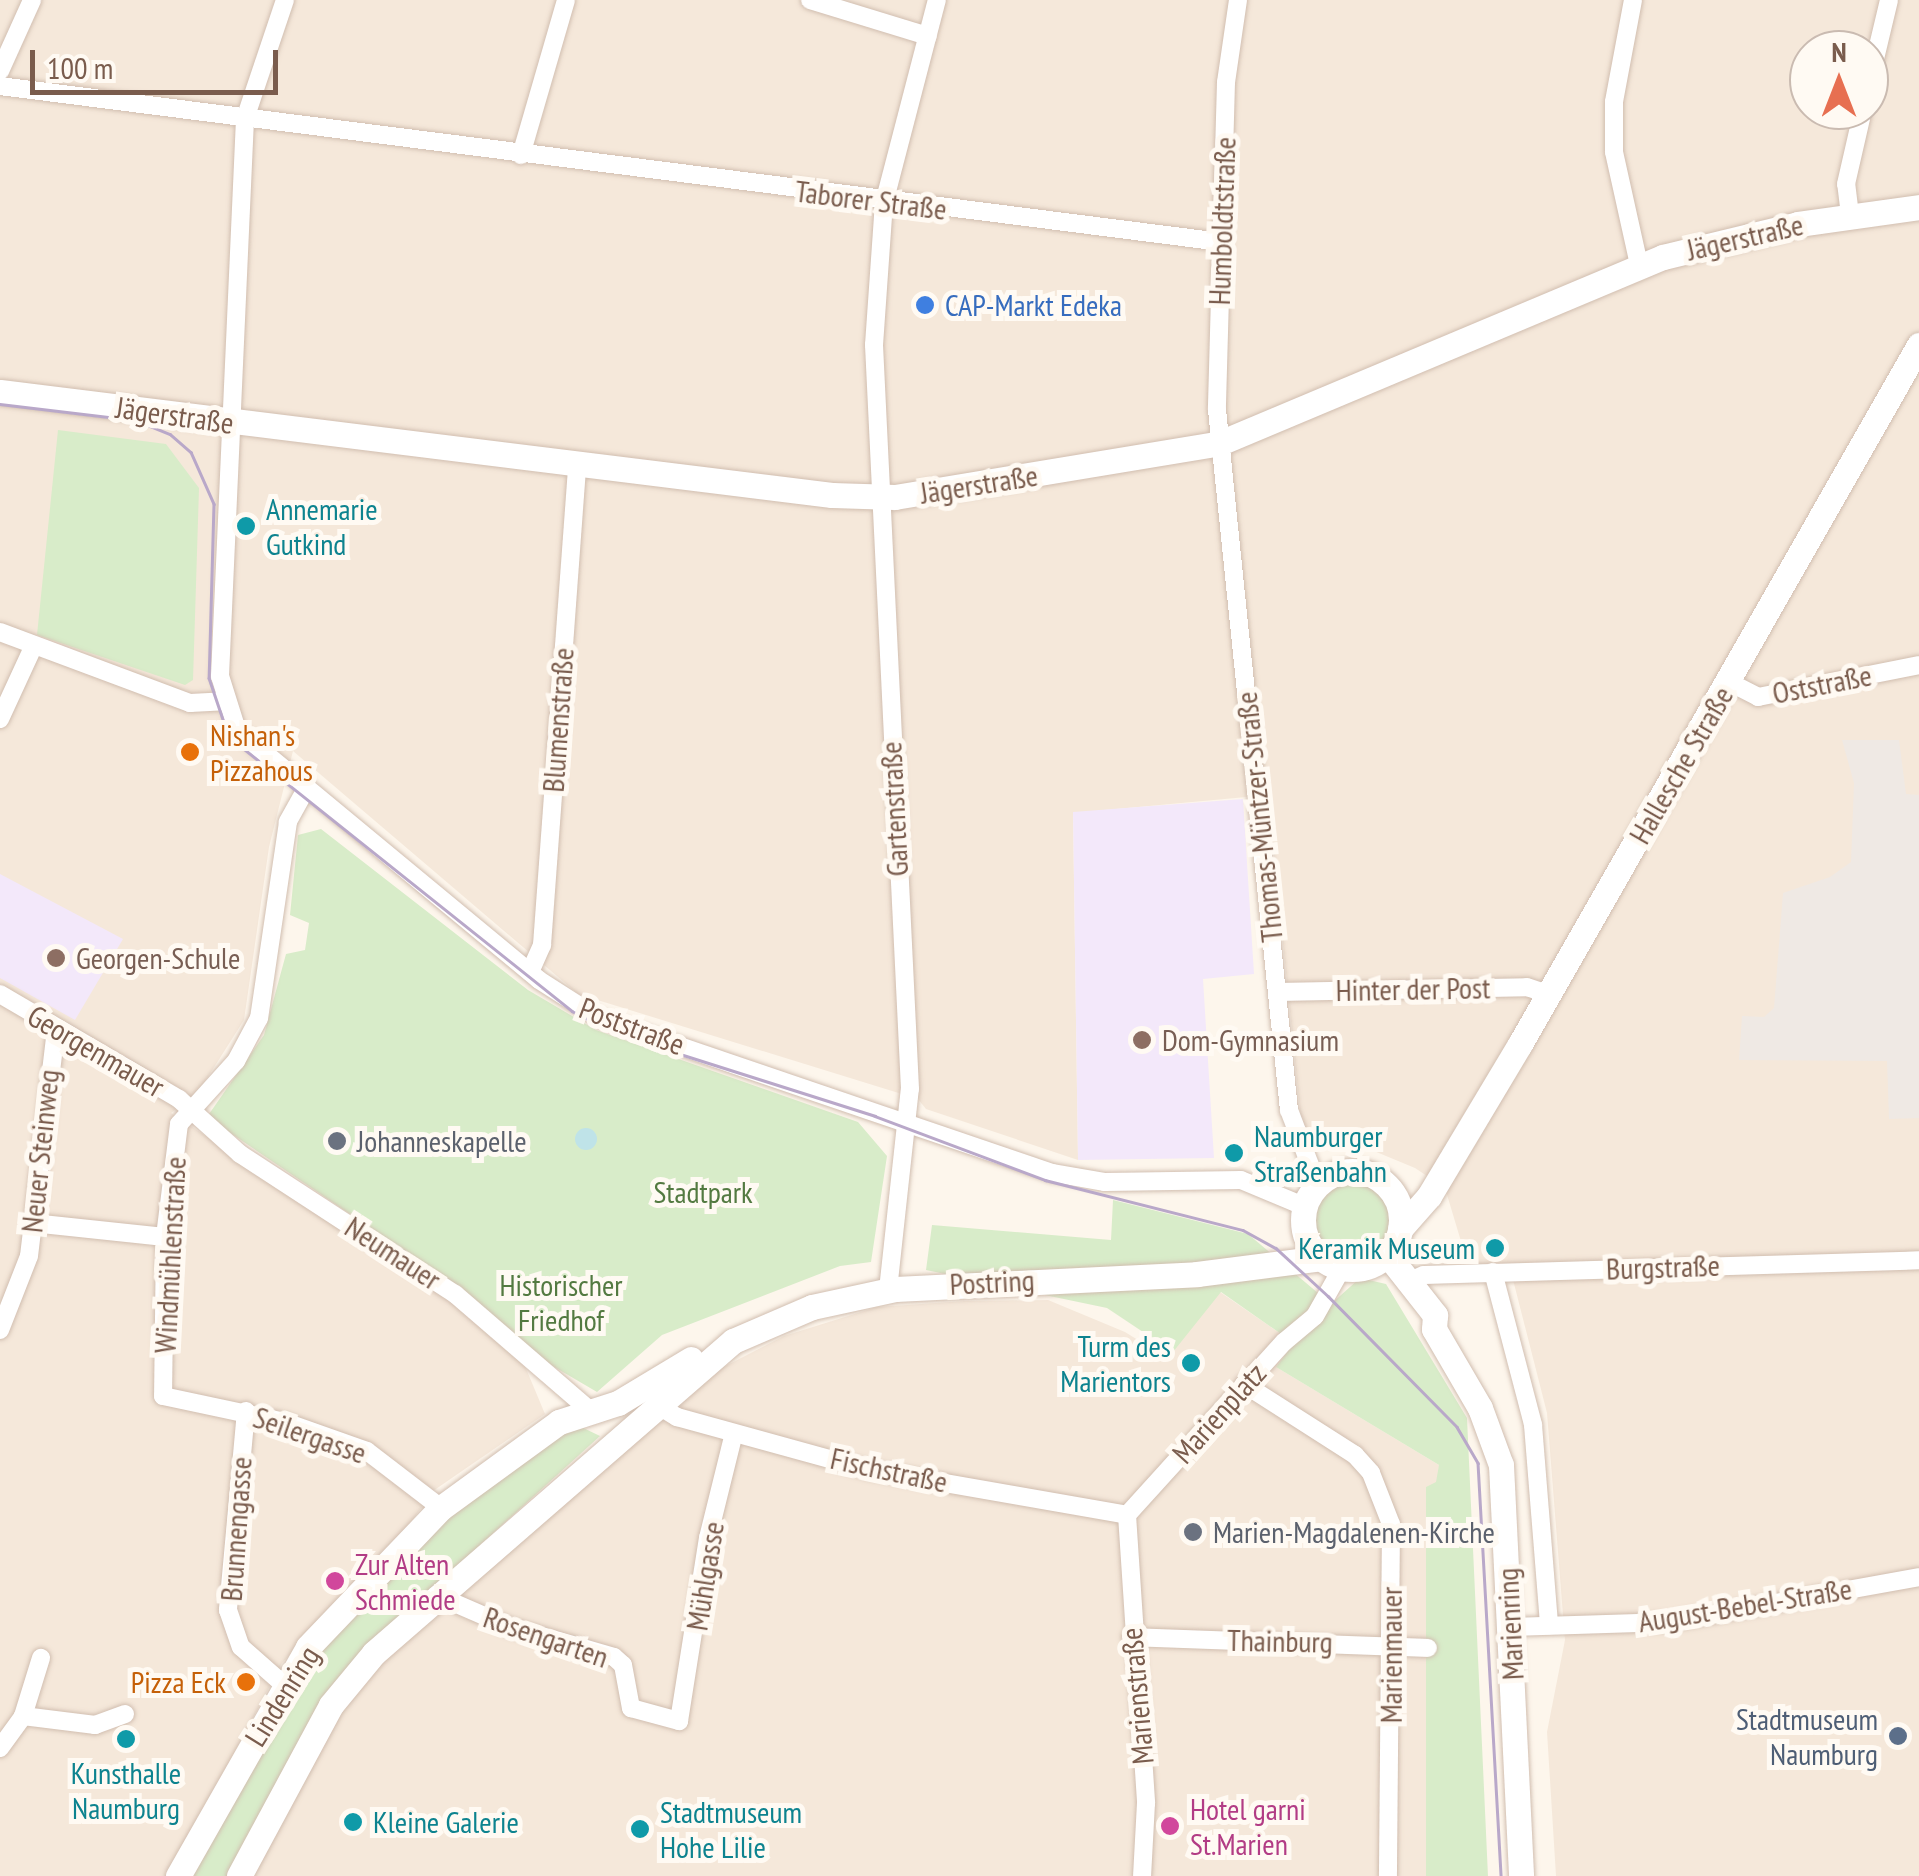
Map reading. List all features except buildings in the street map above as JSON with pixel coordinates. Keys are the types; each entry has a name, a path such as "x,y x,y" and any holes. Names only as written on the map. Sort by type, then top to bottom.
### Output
{"main road":[{"name":"Jägerstraße","path":"0,392 577,465 880,498 1220,442 1639,265 1710,242 1850,215 1919,207"},
{"name":"Hallesche Straße","path":"1400,1229 1428,1196 1434,1179 1547,994 1919,345"},
{"path":"1272,1264 1298,1246 1310,1208 1355,1172 1388,1188 1400,1209 1400,1229 1387,1254 1368,1266 1332,1263 1310,1208"},
{"path":"1388,1188 1434,1179"},
{"name":"Marienring","path":"1387,1254 1435,1316 1434,1329 1497,1446 1511,1627 1521,1876"},
{"name":"Postring","path":"722,1348 812,1307 888,1290 1332,1263"},
{"name":"Lindenring","path":"178,1876 283,1684 308,1647 441,1508 492,1465 599,1407 652,1394 722,1348"},
{"name":"Lindenring","path":"239,1876 331,1704 374,1653 626,1429 652,1394"},
{"path":"599,1407 624,1413 626,1429"}],"street":[{"path":"0,71 32,0"},
{"path":"0,632 190,702 224,701 229,422 245,119 284,0"},
{"path":"521,156 566,0"},
{"path":"810,0 928,36"},
{"name":"Gartenstraße","path":"888,1290 908,1121 874,360 884,202 937,0"},
{"name":"Humboldtstraße","path":"1220,442 1226,70 1238,0"},
{"path":"1633,0 1614,102 1614,152 1639,265"},
{"path":"1882,30 1889,0"},
{"name":"Taborer Straße","path":"0,86 521,156 1222,242"},
{"path":"1850,215 1846,184 1858,130"},
{"name":"Thomas-Müntzer-Straße","path":"1220,442 1292,1131 1310,1208"},
{"name":"Blumenstraße","path":"530,972 542,944 577,465"},
{"path":"0,720 34,645"},
{"name":"Oststraße","path":"1729,682 1758,697 1919,665"},
{"name":"Poststraße","path":"224,701 242,736 530,972 612,1024 1074,1178 1248,1181 1310,1208"},
{"name":"Windmühlenstraße","path":"163,1396 165,1238 179,1124 236,1060 259,1018 288,822 306,789"},
{"name":"Hinter der Post","path":"1277,992 1527,987 1547,994"},
{"name":"Georgenmauer","path":"0,994 190,1110"},
{"name":"Neuer Steinweg","path":"0,1330 28,1256 56,1028"},
{"name":"Neumauer","path":"190,1110 240,1154 455,1294 599,1407"},
{"path":"32,1223 165,1238"},
{"name":"Burgstraße","path":"1412,1288 1424,1275 1919,1260"},
{"name":"Marienplatz","path":"1127,1515 1244,1384 1318,1312 1332,1263"},
{"name":"Marienring","path":"1493,1272 1533,1424 1549,1625"},
{"name":"Marienmauer","path":"1244,1384 1355,1455 1371,1473 1392,1524 1388,1876"},
{"name":"Fischstraße","path":"652,1394 734,1433 870,1470 1127,1515"},
{"name":"Seilergasse","path":"163,1396 246,1412 367,1451 441,1508"},
{"name":"Brunnengasse","path":"246,1412 228,1610 241,1647 283,1684"},
{"name":"Mühlgasse","path":"679,1721 708,1538 734,1433"},
{"name":"Marienstraße","path":"1127,1515 1131,1637 1146,1802 1142,1876"},
{"name":"August-Bebel-Straße","path":"1511,1627 1670,1622 1919,1577"},
{"name":"Rosengarten","path":"436,1595 510,1627 614,1657 623,1664 631,1708 679,1721"},
{"name":"Thainburg","path":"1131,1637 1428,1648"},
{"path":"0,1748 23,1716 41,1658"},
{"path":"23,1716 96,1725 125,1714"}],"shaded area":[{"path":"0,0 1919,0 1919,1876 1556,1876 1547,1732 1565,1640 1547,1413 1509,1264 1472,1264 1466,1258 1445,1188 1415,1168 1374,1151 1304,1149 1268,795 1073,813 1078,1160 926,1109 918,1099 578,994 293,751 269,847 244,1020 199,1091 171,1113 451,1298 522,1359 545,1414 433,1491 389,1553 282,1663 169,1876 0,1876"},
{"path":"1842,740 1899,740 1906,794 1919,795 1919,1118 1889,1119 1887,1061 1739,1060 1742,1016 1764,1017 1774,1008 1783,893 1830,877 1851,862 1854,783"},
{"name":"Dom-Gymnasium","path":"1243,799 1254,974 1203,979 1214,1158 1078,1160 1073,812"},
{"name":"Georgen-Schule","path":"0,874 123,939 75,1020 0,978"},
{"path":"1220,1292 1294,1343 1276,1367 1439,1465 1426,1876 247,1876 303,1768 372,1665 708,1375 784,1336 877,1307 965,1301 1048,1300 1125,1332 1167,1358"}],"green space":[{"path":"58,430 166,444 199,488 193,680 185,685 37,635"},
{"name":"Stadtpark","path":"321,829 528,990 596,1030 858,1122 887,1156 871,1262 840,1266 662,1335 597,1392 522,1348 459,1288 207,1117 264,1035 286,954 305,950 309,923 290,915 298,835"},
{"path":"1344,1182 1360,1182 1385,1199 1391,1221 1385,1243 1374,1254 1360,1260 1344,1260 1319,1243 1313,1229 1313,1213 1330,1188"},
{"path":"1113,1200 1248,1234 1331,1304 1360,1278 1386,1284 1467,1418 1488,1876 1426,1876 1426,1487 1436,1482 1439,1465 1276,1367 1294,1343 1221,1292 1173,1352 1107,1308 926,1270 932,1225 1111,1240"},
{"path":"573,1423 600,1436 358,1656 232,1876 185,1876 308,1659 423,1536"}],"water":[{"path":"586,1128 594,1131 594,1147 586,1150 578,1147 575,1139 578,1131"}],"tram line":[{"path":"0,404 135,420 170,434 191,452 214,504 209,678 229,737 572,1011 614,1033 875,1116 1045,1180 1243,1230 1276,1248 1328,1296 1457,1427 1478,1463 1501,1876"}],"place":[{"name":"CAP-Markt Edeka","path":"925,305"},
{"name":"Annemarie Gutkind","path":"246,526"},
{"name":"Nishan's Pizzahous","path":"190,752"},
{"name":"Georgen-Schule","path":"56,958"},
{"name":"Dom-Gymnasium","path":"1142,1040"},
{"name":"Johanneskapelle","path":"337,1141"},
{"name":"Naumburger Straßenbahn","path":"1234,1153"},
{"name":"Keramik Museum","path":"1495,1248"},
{"name":"Turm des Marientors","path":"1191,1363"},
{"name":"Marien-Magdalenen-Kirche","path":"1193,1532"},
{"name":"Zur Alten Schmiede","path":"335,1581"},
{"name":"Pizza Eck","path":"246,1682"},
{"name":"Stadtmuseum Naumburg","path":"1898,1736"},
{"name":"Kunsthalle Naumburg","path":"126,1739"},
{"name":"Kleine Galerie","path":"353,1822"},
{"name":"Hotel garni St.Marien","path":"1170,1826"},
{"name":"Stadtmuseum Hohe Lilie","path":"640,1829"}],"park label":[{"name":"Historischer Friedhof","path":"561,1302"}]}
